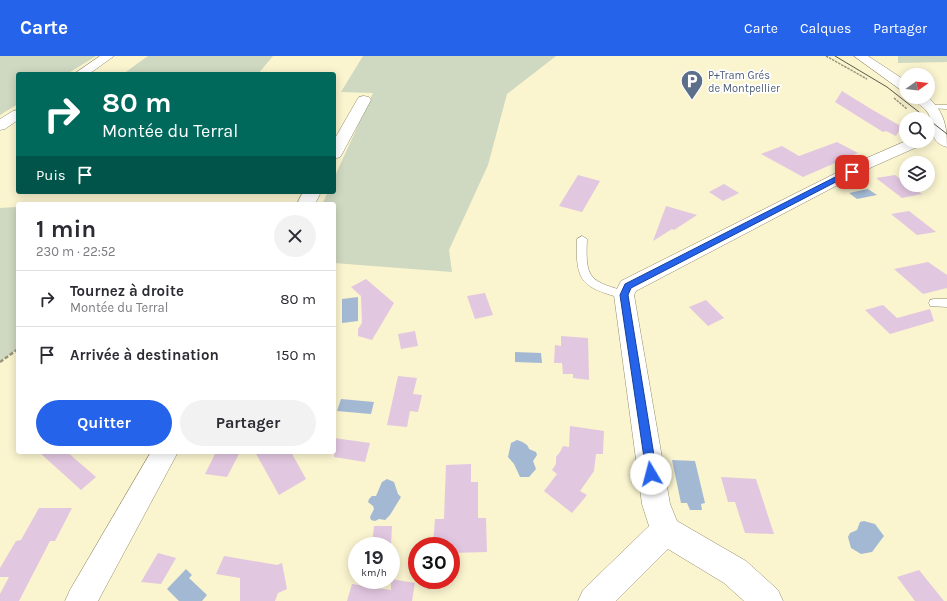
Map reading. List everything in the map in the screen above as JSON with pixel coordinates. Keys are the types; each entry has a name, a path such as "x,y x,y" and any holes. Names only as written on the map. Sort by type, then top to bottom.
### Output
{"street":[{"path":"83,72 108,56"},
{"path":"861,57 899,82"},
{"path":"336,150 364,100"},
{"path":"926,104 936,116 939,139"},
{"path":"0,126 16,115"},
{"path":"767,601 735,572 666,531 656,504 624,295 628,286 866,164 903,148"},
{"path":"81,601 164,454"},
{"path":"594,601 666,531"}],"lane":[{"path":"930,107 947,107"},
{"path":"582,239 580,262 584,277 595,286 624,295"},
{"path":"934,303 947,304"}],"path":[{"path":"826,56 871,81"},
{"path":"890,95 908,109"},
{"path":"0,362 16,350"}],"green space":[{"path":"0,56 96,56 70,72 16,72 16,105 0,115"},
{"path":"148,56 273,56 260,72 126,72"},
{"path":"363,56 556,56 507,94 488,165 449,250 452,272 336,263 336,202 323,202 327,194 336,194 336,174 373,93 341,92"},
{"path":"898,56 947,56 947,62 898,63"},
{"path":"16,207 16,350 0,362 0,208"}],"water":[{"path":"868,189 877,195 857,199 849,193"},
{"path":"358,297 358,321 342,323 342,299"},
{"path":"515,352 541,353 542,363 515,362"},
{"path":"341,399 374,402 371,414 337,411"},
{"path":"517,440 525,443 529,449 536,452 537,455 533,461 536,469 529,477 520,477 514,464 508,457 511,443"},
{"path":"672,460 695,461 705,503 701,504 702,510 690,510 687,503 681,503"},
{"path":"387,479 394,482 398,494 401,497 390,515 385,520 371,520 370,517 374,509 368,502 369,499 372,496 376,496 382,482"},
{"path":"864,521 875,524 884,536 872,552 861,554 851,548 848,537 850,533 857,530 860,522"},
{"path":"186,569 192,575 189,578 207,595 202,601 179,601 167,589"}],"building":[{"path":"842,91 899,125 899,131 896,136 886,131 883,132 835,102"},
{"path":"837,142 858,153 803,177 761,154 782,146 799,156"},
{"path":"578,175 600,181 582,212 559,206"},
{"path":"895,175 899,178 899,192 919,192 922,194 902,198 876,178"},
{"path":"724,184 739,193 723,201 709,192"},
{"path":"666,206 697,215 674,230 672,229 653,241"},
{"path":"909,211 936,232 917,235 891,214"},
{"path":"928,262 947,275 947,288 923,294 894,269"},
{"path":"366,279 394,303 372,340 358,336 358,329 362,323 361,296 351,287"},
{"path":"485,293 493,315 475,319 467,296"},
{"path":"706,300 724,318 708,326 689,307"},
{"path":"883,305 897,318 930,309 934,321 890,334 865,310"},
{"path":"415,331 418,346 401,349 398,334"},
{"path":"561,336 588,338 589,380 573,378 573,374 563,374 562,363 554,363 555,345 561,346"},
{"path":"398,376 417,378 413,394 422,395 418,412 410,411 407,427 387,425"},
{"path":"570,426 604,431 603,454 596,454 594,471 580,491 587,495 572,513 544,491 557,474 552,470 556,464 556,457 563,446 569,447"},
{"path":"336,438 370,443 365,462 334,457 334,454 336,454"},
{"path":"41,454 69,454 96,477 81,490"},
{"path":"215,454 239,454 227,477 205,474"},
{"path":"256,454 292,454 306,479 279,495"},
{"path":"471,464 471,482 478,482 478,518 486,518 487,552 460,553 460,537 434,537 435,519 444,519 446,465"},
{"path":"721,477 756,479 774,534 745,533 735,502 728,502"},
{"path":"39,508 72,508 55,541 50,541 19,601 0,601 0,594 9,577 0,577 0,568 16,541 21,540"},
{"path":"374,526 392,526 391,537 373,537"},
{"path":"158,553 176,558 161,584 141,582"},
{"path":"224,556 277,565 282,563 287,589 278,593 275,601 240,601 240,578 216,574"},
{"path":"919,570 944,601 915,601 897,577"},
{"path":"400,580 408,582 408,589 414,589 412,601 347,601 351,589 400,589"}],"tram line":[{"path":"835,56 887,87 947,134"}],"place":[{"name":"P+Tram Grés de Montpellier","path":"692,100"}],"route":[{"path":"651,474 624,295 628,286 852,172"}]}
